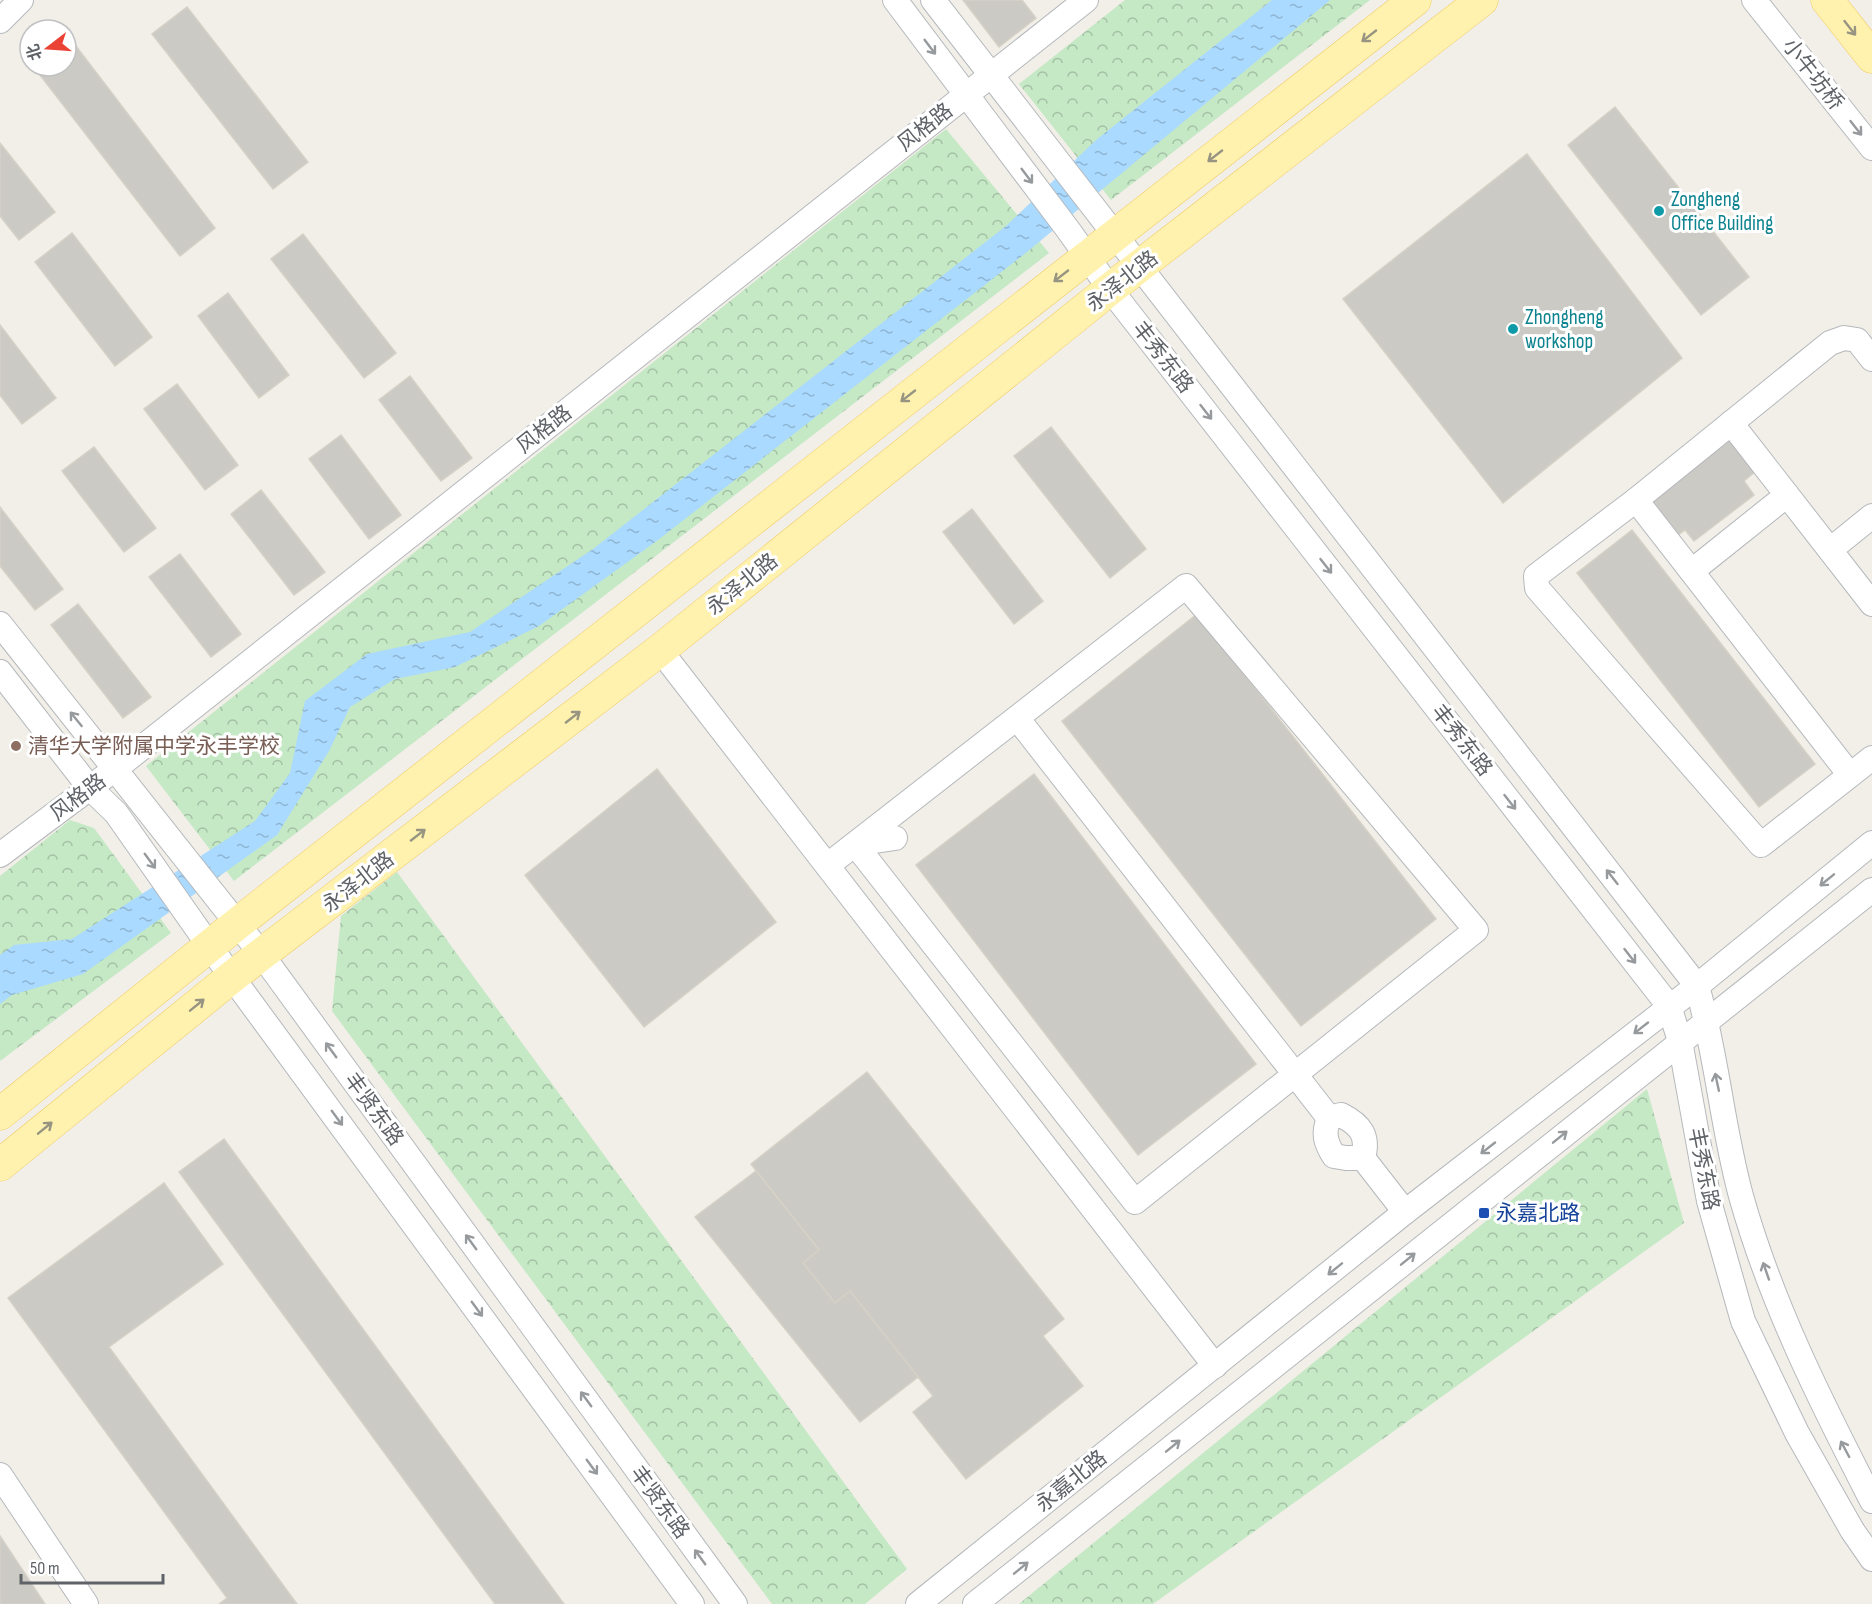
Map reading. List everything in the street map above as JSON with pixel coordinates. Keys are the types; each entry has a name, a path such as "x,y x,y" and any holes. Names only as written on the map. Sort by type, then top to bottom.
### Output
{"main road":[{"name":"永泽北路","path":"0,1114 210,947 1078,244 1415,0"},
{"name":"永泽北路","path":"0,1165 233,976 660,650 1110,290 1482,0"},
{"path":"1827,0 1872,57"}],"street":[{"path":"0,21 21,0"},
{"name":"丰秀东路","path":"895,0 1110,290 1669,1006 1680,1041 1709,1201 1743,1321 1797,1432 1852,1530 1872,1559"},
{"name":"丰秀东路","path":"933,0 1697,986 1707,1020 1714,1066 1741,1195 1779,1309 1827,1415 1872,1501"},
{"name":"风格路","path":"0,855 115,769 1086,0"},
{"name":"小牛坊桥","path":"1754,0 1872,148"},
{"path":"1872,359 1857,340 1844,338 1830,343 1636,500 1536,576 1537,588 1761,845 1872,758"},
{"path":"1731,423 1872,604"},
{"path":"1692,571 1787,495"},
{"path":"1636,500 1850,775"},
{"path":"1830,550 1872,516"},
{"path":"828,865 1186,586 1476,930 1135,1202 855,844"},
{"name":"丰贤东路","path":"0,624 262,955 735,1604"},
{"path":"660,650 1215,1366"},
{"name":"丰贤东路","path":"0,672 89,787 116,813 210,947 693,1604"},
{"path":"1017,718 1329,1118 1341,1115 1355,1122 1362,1132 1366,1145 1363,1158 1405,1212"},
{"path":"855,844 895,838"},
{"name":"永嘉北路","path":"918,1604 1405,1212 1697,986 1872,843"},
{"name":"永嘉北路","path":"975,1604 1872,890"},
{"path":"0,1476 86,1604"}],"green space":[{"path":"1125,0 1370,0 1111,200 1019,84"},
{"path":"946,129 1049,253 234,881 146,766"},
{"path":"70,820 94,828 171,933 0,1061 0,876"},
{"path":"397,872 907,1569 865,1604 772,1604 332,1011 341,916"},
{"path":"1647,1089 1684,1223 1153,1604 1019,1604"}],"water":[{"path":"1272,0 1330,0 1027,252 658,540 539,626 455,667 395,679 350,707 329,751 277,835 83,974 12,995 0,1004 0,955 14,945 72,939 255,821 290,773 305,701 367,654 470,632 593,549 1006,226 1096,140"}],"building":[{"path":"963,0 1022,0 1036,18 999,47"},
{"path":"187,7 308,162 273,189 152,34"},
{"path":"78,49 215,228 180,256 42,78 78,78"},
{"name":"Zongheng Office Building","path":"1615,107 1749,277 1701,315 1568,145"},
{"path":"0,143 55,212 19,240 0,216"},
{"name":"Zhongheng workshop","path":"1527,154 1682,358 1503,503 1343,299"},
{"path":"72,233 152,337 115,366 35,262"},
{"path":"303,234 396,353 364,378 271,259"},
{"path":"228,293 289,375 259,398 198,316"},
{"path":"0,325 56,398 22,424 0,395"},
{"path":"410,376 472,458 441,481 379,400"},
{"path":"177,384 238,465 205,490 144,409"},
{"path":"1051,427 1146,549 1110,578 1014,456"},
{"path":"341,435 401,515 369,539 309,459"},
{"path":"1731,438 1756,471 1744,481 1754,495 1694,541 1685,530 1678,535 1651,500"},
{"path":"94,447 156,528 124,552 62,471"},
{"path":"261,490 325,572 294,595 231,514"},
{"path":"0,507 63,589 35,610 0,566"},
{"path":"972,509 1043,601 1014,624 943,532"},
{"path":"1632,530 1815,764 1759,807 1577,573"},
{"path":"180,554 241,634 211,657 149,577"},
{"path":"78,604 151,697 123,718 51,625"},
{"path":"1197,614 1436,919 1301,1026 1062,721"},
{"path":"657,769 776,922 644,1027 525,875"},
{"path":"1034,774 1256,1064 1138,1155 916,865"},
{"path":"867,1072 1064,1319 1043,1336 1083,1386 966,1479 913,1412 933,1396 850,1291 835,1303 803,1263 819,1250 751,1164"},
{"path":"224,1139 564,1604 495,1604 179,1172"},
{"path":"756,1171 819,1250 803,1263 835,1303 850,1291 918,1377 860,1422 695,1217"},
{"path":"164,1183 223,1264 109,1347 297,1604 219,1604 227,1598 8,1298"},
{"path":"0,1536 45,1604 0,1604"}],"place":[{"name":"Zongheng Office Building","path":"1659,211"},
{"name":"Zhongheng workshop","path":"1513,329"},
{"name":"清华大学附属中学永丰学校","path":"16,746"},
{"name":"永嘉北路","path":"1484,1213"}]}
